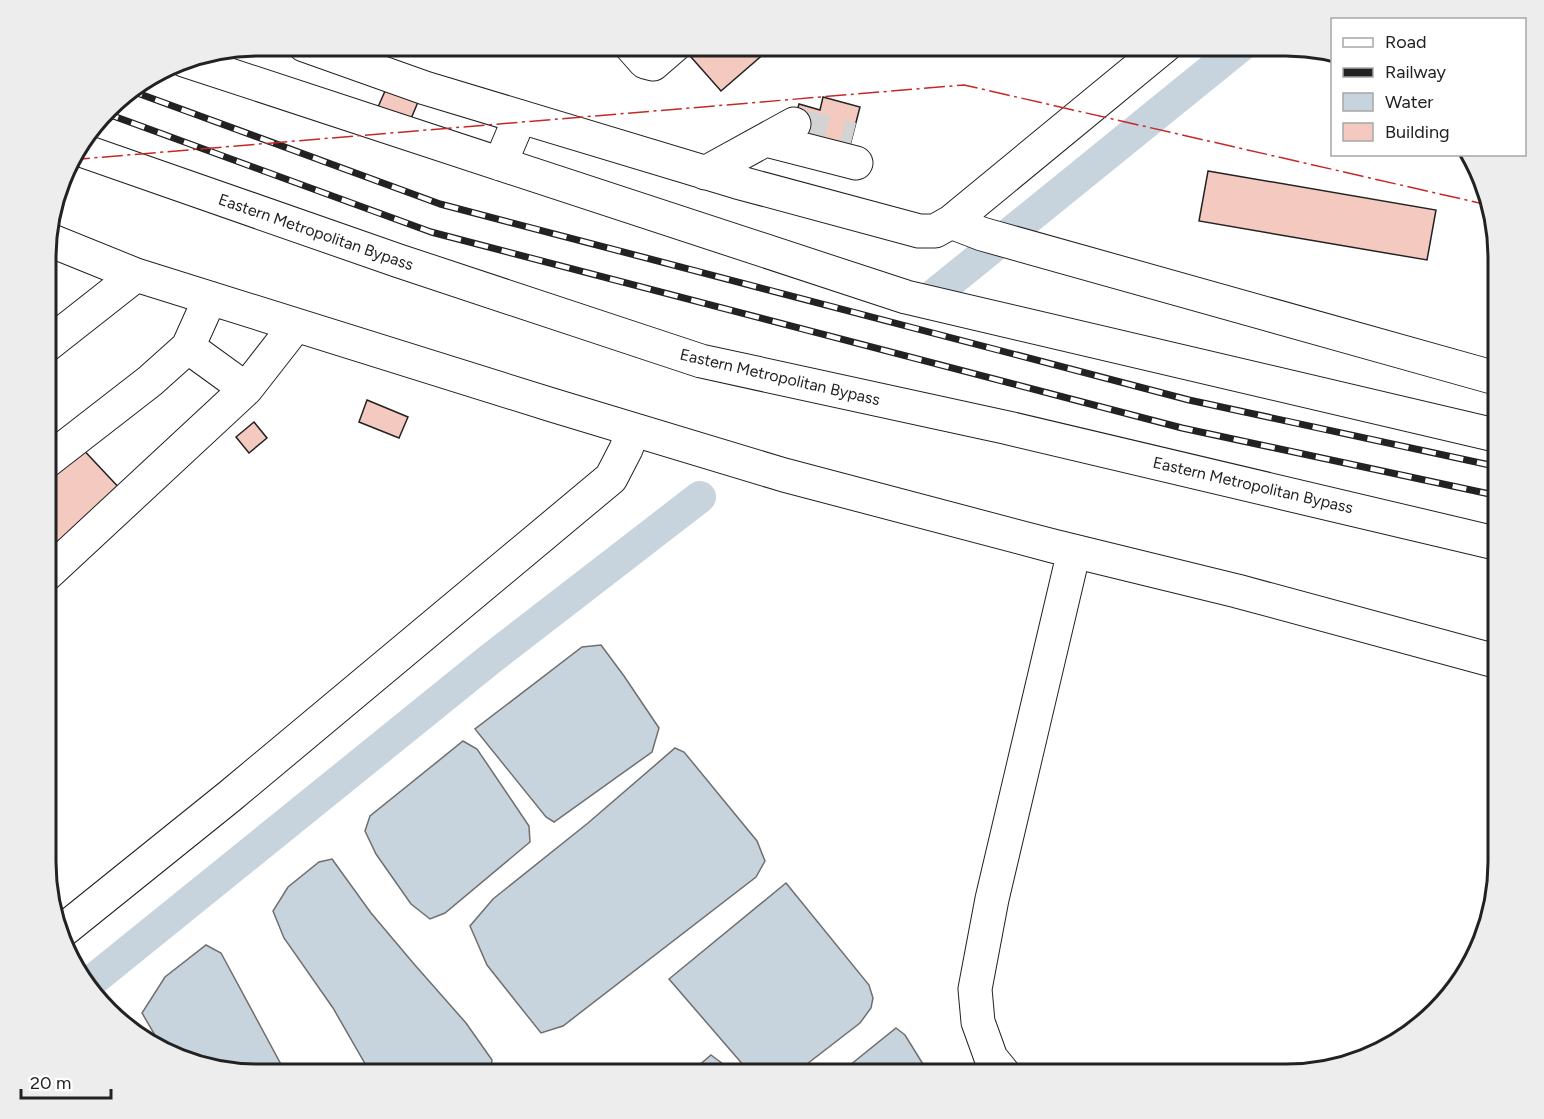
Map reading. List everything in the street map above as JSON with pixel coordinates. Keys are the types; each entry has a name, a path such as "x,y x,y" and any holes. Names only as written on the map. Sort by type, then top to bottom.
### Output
{"street":[{"path":"335,56 425,88 705,173 918,231 935,231 951,222 1153,56"},
{"path":"640,56 645,62 653,64 662,56"},
{"path":"197,64 906,297 1488,434"},
{"path":"500,164 520,117"},
{"path":"705,173 780,132 854,151 851,213"},
{"name":"Eastern Metropolitan Bypass","path":"86,151 399,261 701,362 1004,427 1488,542"},
{"path":"951,222 982,234 1488,376"},
{"path":"57,243 136,275 784,475 1237,591 1488,659"},
{"path":"56,338 136,275"},
{"path":"56,454 150,381 188,347 210,298"},
{"path":"56,566 246,389 296,325"},
{"path":"188,347 246,389"},
{"path":"67,927 240,788 611,478 633,430"},
{"path":"996,1064 978,1022 975,989 992,899 1074,551"}],"water":[{"path":"601,645 659,728 652,752 554,822 546,817 475,729 582,647"},
{"path":"463,741 477,749 529,826 530,842 445,913 430,919 411,904 376,854 365,831 370,816"},
{"path":"675,748 684,752 757,841 765,861 756,877 563,1026 541,1033 487,965 470,926 493,899 588,823"},
{"path":"332,859 371,913 466,1023 492,1060 492,1063 365,1063 333,1008 284,938 273,911 288,887 319,862"},
{"path":"786,883 869,985 873,998 871,1008 860,1023 808,1064 742,1063 669,979"},
{"path":"206,945 221,953 280,1063 218,1060 192,1053 155,1036 142,1013 165,977"},
{"path":"896,1028 905,1035 923,1064 852,1064"},
{"path":"711,1055 722,1063 701,1063"}],"building":[{"path":"692,56 761,56 721,91"},
{"path":"389,82 421,95 410,121 378,107"},
{"path":"823,97 860,107 847,157 789,142 799,104 820,110"},
{"path":"1208,171 1436,210 1427,260 1199,221"},
{"path":"367,400 408,417 399,438 359,422"},
{"path":"254,422 267,438 249,453 236,437"},
{"path":"78,444 123,492 56,555 56,465"}],"waterway":[{"path":"930,298 1228,56"},
{"path":"93,980 489,660 700,497"}],"tunnel":[{"path":"794,124 852,139"}],"railway":[{"path":"139,94 440,204 1189,400 1488,465"},
{"path":"114,116 431,232 1182,428 1488,494"}],"power":[{"path":"82,159 964,85 1481,204"}]}
